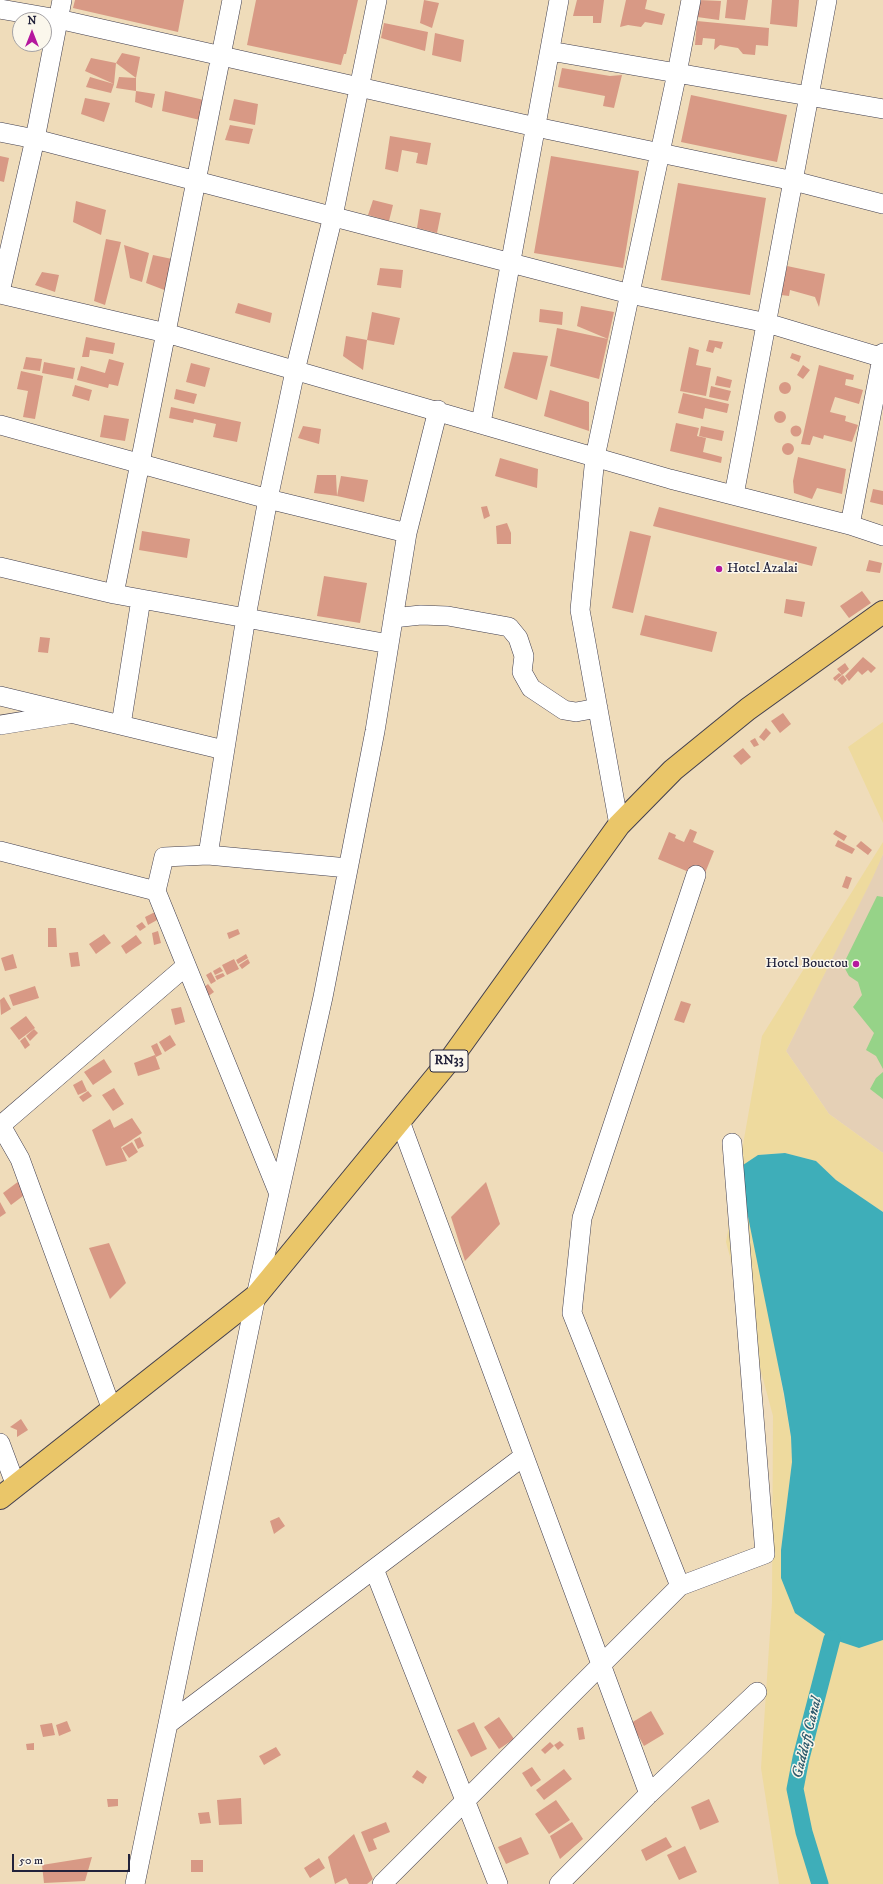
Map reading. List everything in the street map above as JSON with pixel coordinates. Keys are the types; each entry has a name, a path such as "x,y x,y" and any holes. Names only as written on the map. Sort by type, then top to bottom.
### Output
{"main road":[{"name":"RN33","path":"8,1492 256,1296 453,1056 620,825 673,770 748,709 883,612"}],"street":[{"path":"62,0 35,139 0,293 166,333 294,371 438,410 734,495 850,525 883,536"},
{"path":"114,594 232,0"},
{"path":"208,855 246,617 268,499 294,371 333,216 377,0"},
{"path":"481,423 560,0"},
{"path":"620,825 580,610 595,456 677,73 691,0"},
{"path":"734,495 827,0"},
{"path":"0,9 58,19 536,127 794,181 883,204"},
{"path":"550,51 883,109"},
{"path":"0,132 35,139 630,294 767,323 883,356 850,525"},
{"path":"135,1884 256,1296 323,997 375,731 407,533 438,410"},
{"path":"0,425 268,499 407,533"},
{"path":"0,567 114,594 389,644"},
{"path":"121,725 141,599"},
{"path":"393,618 421,615 448,616 509,627 518,638 524,656 522,672 531,688 564,710 576,712 598,708"},
{"path":"0,696 224,750"},
{"path":"0,725 73,714"},
{"path":"0,850 156,891"},
{"path":"279,1194 156,891 164,857 208,855 348,868"},
{"path":"680,1586 572,1313 582,1218 696,875"},
{"path":"112,1410 20,1159 0,1125 186,966"},
{"path":"400,1121 650,1794"},
{"path":"382,1884 680,1586 765,1554 732,1143"},
{"path":"0,1443 8,1492"},
{"path":"168,1724 524,1456"},
{"path":"374,1569 498,1884"},
{"path":"559,1884 650,1794 757,1692"}],"shaded area":[{"name":"Hotel Bouctou","path":"883,854 883,1153 829,1114 786,1051"}],"green space":[{"path":"877,896 883,897 883,1069 876,1056 866,1050 874,1033 853,1007 862,995 858,982 849,976 843,965"},
{"path":"883,1072 883,1099 870,1089 876,1078"}],"sand":[{"path":"883,722 883,823 848,747"},
{"path":"883,842 883,854 873,877 786,1051 829,1114 883,1153 883,1212 836,1180 816,1161 785,1153 758,1155 743,1166 791,1437 792,1462 781,1550 859,1648 883,1640 883,1884 779,1884 761,1768 772,1602 773,1416 726,1242 762,1036"}],"water":[{"path":"785,1153 816,1161 836,1180 883,1212 883,1640 859,1648 832,1639 795,1613 781,1578 781,1550 792,1462 791,1437 784,1394 743,1192 743,1165 758,1155"}],"building":[{"path":"75,0 184,0 178,32 73,8"},
{"path":"256,0 358,0 346,54 344,54 341,65 247,45"},
{"path":"424,0 439,3 432,28 420,23"},
{"path":"577,0 604,0 601,23 593,23 593,16 573,16"},
{"path":"626,0 647,0 645,9 665,14 662,25 645,22 641,27 628,25 620,27"},
{"path":"699,0 721,1 719,20 697,17"},
{"path":"727,0 748,0 745,20 725,18"},
{"path":"772,0 799,0 797,27 770,24"},
{"path":"697,21 769,28 768,46 756,45 755,55 743,54 738,48 720,45 714,50 715,39 703,38 702,45 695,45"},
{"path":"384,23 428,32 425,51 381,38"},
{"path":"435,33 464,40 461,62 432,55"},
{"path":"122,53 140,57 136,78 116,63"},
{"path":"91,58 116,63 114,84 85,71"},
{"path":"562,68 610,76 622,75 614,108 603,106 605,96 558,87"},
{"path":"90,77 114,84 111,93 86,87"},
{"path":"119,77 136,78 136,91 116,88"},
{"path":"136,91 155,94 152,108 135,102"},
{"path":"165,91 204,100 200,120 162,111"},
{"path":"691,95 787,115 777,162 681,142"},
{"path":"85,98 110,103 104,122 81,114"},
{"path":"234,99 258,104 255,125 229,120"},
{"path":"230,125 253,129 249,144 225,140"},
{"path":"390,136 431,143 427,165 416,163 418,153 402,150 398,172 385,169"},
{"path":"0,156 9,158 4,182 0,181"},
{"path":"551,156 639,171 623,268 534,253"},
{"path":"678,183 766,198 750,295 661,280"},
{"path":"373,200 393,205 389,221 368,215"},
{"path":"76,201 106,210 101,235 73,222"},
{"path":"420,209 441,213 437,233 417,228"},
{"path":"106,239 121,242 105,305 94,301"},
{"path":"124,245 149,253 142,282 130,278"},
{"path":"153,255 172,259 167,291 146,283"},
{"path":"787,266 825,274 819,307 815,297 790,290 789,296 781,295"},
{"path":"380,268 403,270 401,288 377,285"},
{"path":"42,272 59,275 55,292 35,285"},
{"path":"238,303 272,313 270,323 235,313"},
{"path":"581,306 614,312 608,339 577,326"},
{"path":"540,309 563,312 562,325 539,322"},
{"path":"372,312 400,318 394,345 367,340"},
{"path":"557,328 608,339 599,379 550,366"},
{"path":"346,336 367,340 363,370 343,356"},
{"path":"86,337 115,343 113,354 90,350 89,357 82,357"},
{"path":"709,340 723,342 721,349 715,347 713,353 706,351"},
{"path":"689,347 699,350 696,365 711,368 706,396 680,391"},
{"path":"513,352 548,356 537,400 504,388"},
{"path":"792,353 801,356 799,362 790,358"},
{"path":"26,357 42,359 40,371 23,369"},
{"path":"109,359 124,363 118,386 109,384 108,388 77,380 81,366 105,373"},
{"path":"44,362 75,368 73,379 42,373"},
{"path":"191,363 210,368 205,387 186,382"},
{"path":"803,365 810,370 803,379 797,375"},
{"path":"819,365 854,375 853,380 846,379 845,385 863,390 859,404 835,397 830,412 846,416 845,421 858,425 852,442 824,435 823,439 813,436 810,445 801,444"},
{"path":"21,371 43,376 35,419 23,417 28,391 17,389"},
{"path":"717,376 732,380 730,388 715,385"},
{"path":"783,382 787,382 791,388 787,394 783,394 779,390 779,386"},
{"path":"75,385 92,390 89,401 72,396"},
{"path":"711,386 731,391 728,401 709,397"},
{"path":"176,389 197,394 194,404 174,399"},
{"path":"550,390 589,402 589,431 544,416"},
{"path":"683,393 729,404 727,413 705,408 703,419 678,413"},
{"path":"171,407 241,422 237,442 213,437 216,424 194,419 193,423 169,418"},
{"path":"778,411 782,411 786,417 782,423 778,423 774,419 774,415"},
{"path":"104,415 129,419 125,441 100,437"},
{"path":"676,423 699,428 697,436 706,438 703,452 722,457 721,463 670,451"},
{"path":"796,425 800,427 802,431 800,435 796,437 792,435 790,431 792,427"},
{"path":"303,426 321,429 319,444 298,438"},
{"path":"701,426 724,431 722,441 699,436"},
{"path":"788,443 792,445 794,449 792,453 788,455 784,453 782,449 784,445"},
{"path":"798,457 846,469 842,494 817,488 812,499 794,493 793,481"},
{"path":"500,458 538,469 537,488 495,476"},
{"path":"317,475 336,475 337,496 314,493"},
{"path":"341,476 368,480 364,502 337,496"},
{"path":"873,489 883,491 883,505 870,502"},
{"path":"487,506 490,516 484,519 481,507"},
{"path":"659,507 817,547 812,566 653,526"},
{"path":"507,523 511,533 511,544 497,544 496,526"},
{"path":"142,531 190,539 187,558 139,550"},
{"path":"630,531 651,536 633,613 612,608"},
{"path":"869,560 882,563 880,573 866,571"},
{"path":"324,576 367,583 360,623 317,616"},
{"path":"862,591 871,603 849,618 840,606"},
{"path":"786,599 805,602 802,617 784,613"},
{"path":"645,615 717,632 712,652 640,635"},
{"path":"40,637 50,638 48,653 38,652"},
{"path":"863,657 876,668 871,673 868,670 862,675 858,671 849,681 845,676"},
{"path":"845,663 849,669 842,675 837,669"},
{"path":"839,673 842,675 835,681 833,678"},
{"path":"843,675 847,680 842,685 837,680"},
{"path":"783,713 791,724 780,733 771,721"},
{"path":"766,728 771,733 764,741 759,737"},
{"path":"755,738 759,745 754,747 750,741"},
{"path":"743,748 751,757 741,765 733,756"},
{"path":"690,829 697,832 693,842 714,851 703,878 658,859 669,832 676,835 675,838 684,842"},
{"path":"836,830 847,836 844,841 833,834"},
{"path":"838,840 855,849 852,854 835,846"},
{"path":"861,841 872,850 868,855 856,846"},
{"path":"846,876 852,878 848,889 842,887"},
{"path":"155,912 159,919 148,925 145,917"},
{"path":"142,922 146,927 140,931 136,926"},
{"path":"48,928 56,928 57,947 48,947"},
{"path":"238,929 240,934 229,939 227,933"},
{"path":"158,931 161,943 154,945 152,933"},
{"path":"104,934 111,943 96,954 89,944"},
{"path":"136,935 142,943 126,954 121,946"},
{"path":"78,952 80,966 71,967 69,953"},
{"path":"13,954 17,968 5,971 1,958"},
{"path":"246,954 248,958 238,964 236,960"},
{"path":"234,959 239,969 227,975 222,965"},
{"path":"248,959 250,963 242,969 239,965"},
{"path":"220,967 223,971 215,975 213,971"},
{"path":"211,972 216,981 211,984 206,975"},
{"path":"223,973 225,976 217,980 215,976"},
{"path":"208,984 214,992 203,1000 197,993"},
{"path":"35,986 39,998 13,1006 9,995"},
{"path":"4,997 11,1009 1,1015 0,1000"},
{"path":"681,1001 691,1004 684,1023 674,1020"},
{"path":"181,1007 185,1022 175,1025 171,1009"},
{"path":"26,1016 35,1028 19,1040 10,1028"},
{"path":"34,1029 38,1033 30,1041 26,1036"},
{"path":"170,1035 176,1045 165,1052 159,1042"},
{"path":"25,1037 30,1045 25,1049 20,1041"},
{"path":"157,1043 162,1054 156,1057 151,1046"},
{"path":"155,1055 160,1069 138,1076 134,1063"},
{"path":"104,1059 112,1072 93,1085 84,1072"},
{"path":"82,1080 87,1091 78,1095 73,1085"},
{"path":"114,1088 124,1104 113,1111 102,1095"},
{"path":"88,1091 92,1096 83,1102 79,1097"},
{"path":"132,1118 142,1133 121,1147 127,1161 106,1166 92,1130 110,1119 114,1128"},
{"path":"140,1137 144,1146 138,1149 134,1140"},
{"path":"132,1142 138,1152 129,1158 122,1148"},
{"path":"19,1181 27,1193 11,1205 3,1193"},
{"path":"486,1182 500,1224 465,1261 451,1217"},
{"path":"0,1202 6,1213 0,1217"},
{"path":"109,1243 126,1283 110,1299 89,1248"},
{"path":"21,1419 28,1430 17,1437 17,1430 10,1427"},
{"path":"279,1517 285,1526 274,1534 270,1521"},
{"path":"651,1711 664,1734 644,1746 631,1723"},
{"path":"499,1717 514,1739 499,1749 484,1727"},
{"path":"67,1721 71,1731 59,1736 56,1725"},
{"path":"474,1722 487,1749 471,1757 457,1730"},
{"path":"52,1723 55,1735 43,1737 40,1725"},
{"path":"583,1727 585,1739 579,1740 577,1728"},
{"path":"560,1741 564,1745 558,1750 554,1745"},
{"path":"550,1742 554,1746 545,1754 541,1750"},
{"path":"34,1743 34,1750 27,1750 26,1744"},
{"path":"276,1747 281,1755 264,1765 259,1756"},
{"path":"532,1767 541,1780 531,1787 522,1773"},
{"path":"564,1769 572,1779 544,1800 536,1790"},
{"path":"417,1770 427,1777 423,1784 412,1777"},
{"path":"241,1798 242,1824 219,1825 217,1800"},
{"path":"107,1799 118,1799 118,1806 108,1807"},
{"path":"709,1799 719,1822 700,1830 691,1807"},
{"path":"556,1800 570,1820 549,1834 535,1814"},
{"path":"209,1812 211,1823 200,1824 198,1813"},
{"path":"386,1822 390,1832 373,1839 377,1849 369,1852 361,1832"},
{"path":"572,1822 583,1839 560,1859 550,1836"},
{"path":"354,1834 373,1879 367,1884 349,1884 346,1878 335,1884 328,1857"},
{"path":"521,1837 529,1854 506,1864 498,1847"},
{"path":"666,1837 672,1847 646,1861 641,1850"},
{"path":"685,1846 697,1872 679,1880 667,1855"},
{"path":"92,1857 85,1881 44,1883 42,1865"},
{"path":"319,1858 325,1868 310,1878 304,1868"},
{"path":"191,1860 203,1860 203,1872 191,1872"}],"waterway":[{"name":"Gaddafi Canal","path":"820,1884 804,1832 795,1789 801,1758 832,1639"}],"place":[{"name":"Hotel Azalai","path":"719,569"},
{"name":"Hotel Bouctou","path":"856,964"}]}
